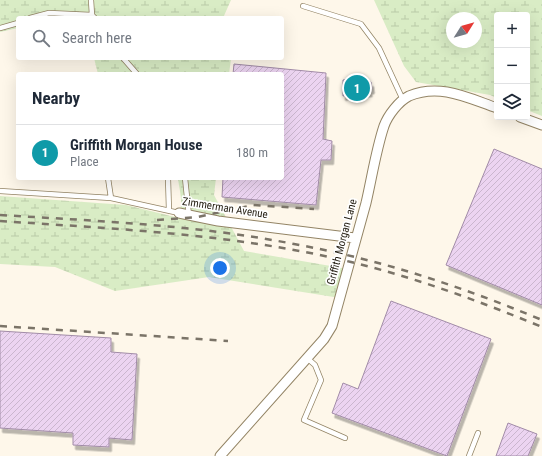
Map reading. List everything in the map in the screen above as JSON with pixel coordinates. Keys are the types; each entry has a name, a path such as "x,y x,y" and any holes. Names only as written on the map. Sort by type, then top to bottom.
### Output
{"street":[{"name":"Griffith Morgan Lane","path":"220,456 324,339 332,326 384,124 391,112 403,100 420,93 437,90 452,91 494,107"},
{"path":"528,120 542,125"},
{"name":"Zimmerman Avenue","path":"179,213 218,221 355,238"}],"lane":[{"path":"38,16 49,13 94,16 91,0"},
{"path":"303,6 361,24 379,48 403,100"},
{"path":"0,28 16,24"},
{"path":"124,60 135,72"},
{"path":"108,180 111,198"},
{"path":"168,180 169,210"},
{"path":"185,180 190,216"},
{"name":"Zimmerman Avenue","path":"0,191 111,198 179,213"},
{"path":"307,358 315,365 321,380 304,420 345,438"},
{"path":"469,456 478,433"}],"green space":[{"path":"0,0 231,0 224,16 16,16 16,28 0,32"},
{"path":"374,0 542,0 542,116 530,111 530,12 494,12 494,97 416,82 404,66"},
{"path":"94,60 231,60 229,72 98,72"},
{"path":"178,180 216,180 214,195 244,251 348,269 340,298 209,277 115,291 55,267 0,264 0,196 126,205 175,217 180,209"}],"building":[{"path":"234,64 326,73 323,139 332,141 331,160 321,160 316,205 222,197 223,180 284,180 284,72 233,72"},
{"path":"350,79 350,84 371,82 372,89 369,90 370,92 343,96 343,80"},
{"path":"494,149 542,169 542,305 446,265"},
{"path":"391,301 491,339 447,456 332,413 343,383 358,389"},
{"path":"0,331 111,338 111,352 137,354 132,440 109,438 109,447 73,445 73,433 0,428"},
{"path":"508,423 537,434 528,456 496,456"}],"railway":[{"path":"157,220 198,217 253,205 314,209"},
{"path":"0,215 184,228 221,232 327,250 390,266 451,285 542,320"},
{"path":"0,221 176,234 264,245 308,253 351,262 400,275 471,299 542,327"},
{"path":"0,326 228,341"}],"place":[{"name":"Griffith Morgan House","path":"357,88"}]}
